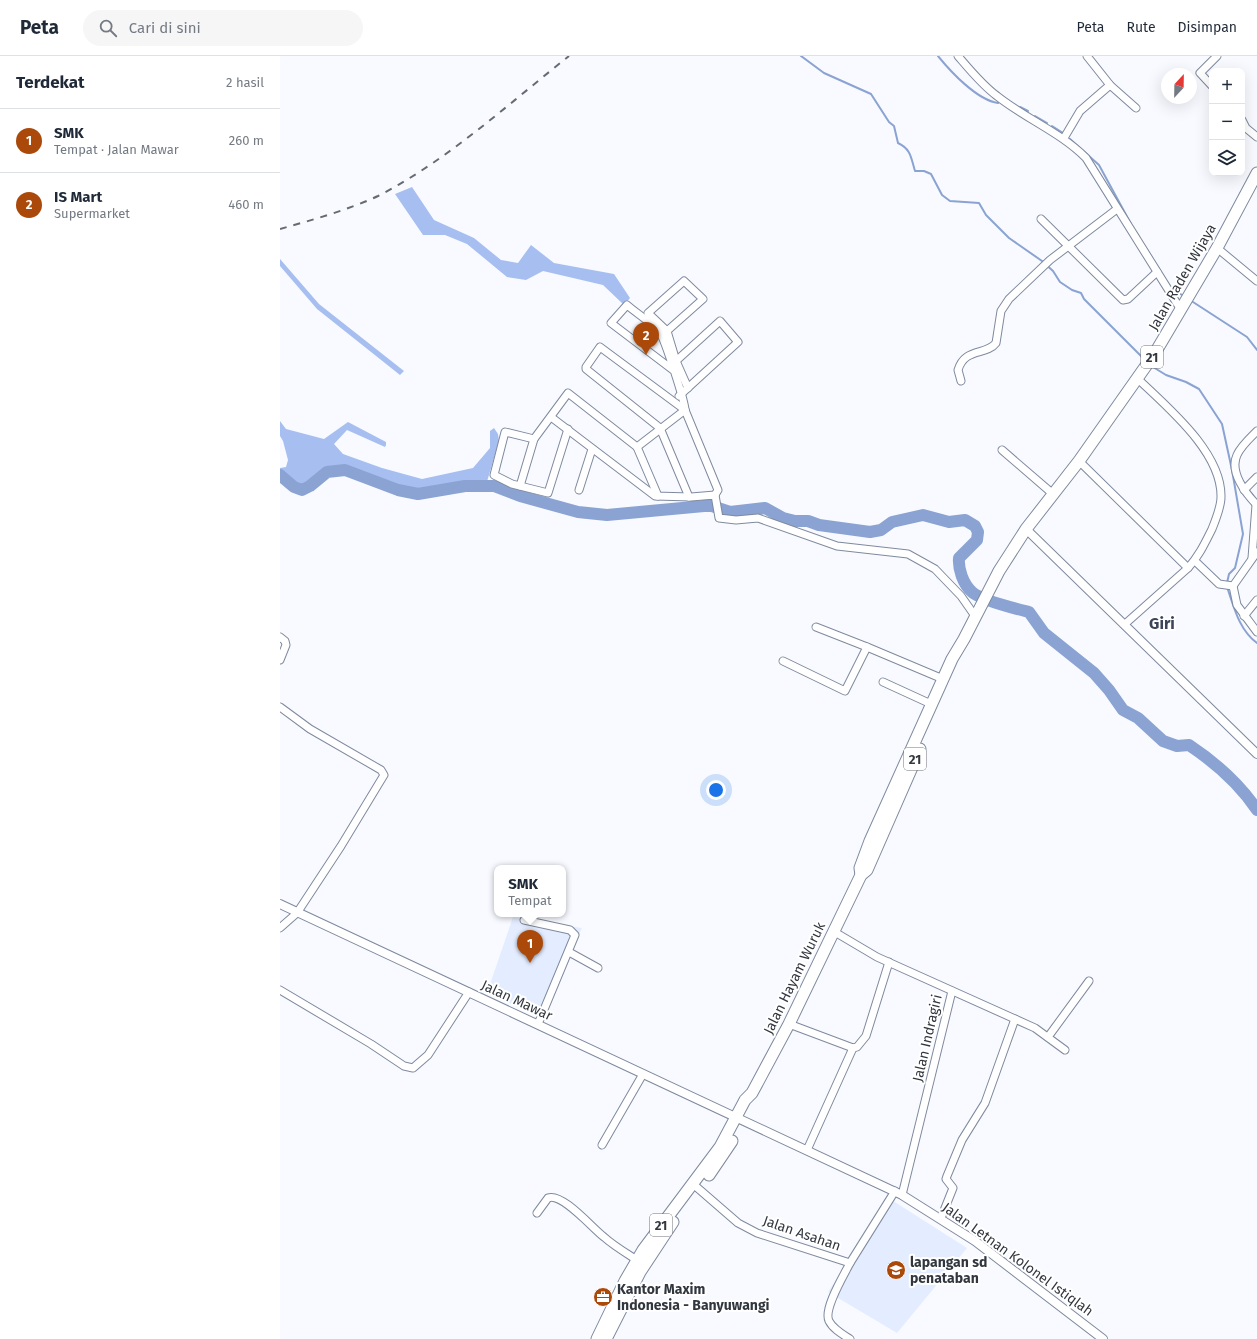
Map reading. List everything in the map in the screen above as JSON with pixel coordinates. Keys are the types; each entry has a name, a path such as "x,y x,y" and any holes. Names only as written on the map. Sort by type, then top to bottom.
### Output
{"highway":[{"name":"Jalan Raden Wijaya","path":"1026,529 1079,461 1138,379 1181,310 1256,180"},
{"name":"Jalan Hayam Wuruk","path":"861,875 860,868 870,841 958,647 964,640 991,585 1026,529"},
{"name":"Jalan Hayam Wuruk","path":"739,1118 746,1098 752,1093 790,1024 861,875 867,870 873,858 964,649 964,640"},
{"name":"21","path":"596,1339 637,1260 696,1186 723,1157 735,1135 739,1118"},
{"name":"21","path":"606,1339 649,1256 739,1118"}],"street":[{"path":"958,56 985,87 997,97 1064,138 1086,158 1181,310"},
{"path":"1086,56 1110,85 1136,108"},
{"path":"1209,83 1200,73 1217,56"},
{"path":"1064,138 1080,111 1110,85"},
{"path":"1245,126 1257,137"},
{"path":"961,381 958,370 963,360 971,353 995,344 1002,309 1021,287 1050,260 1117,209"},
{"path":"1041,219 1122,300 1128,299 1157,272"},
{"path":"1217,248 1257,281"},
{"path":"664,334 703,299 684,281 648,313 664,334 688,388"},
{"path":"674,370 611,323 627,305 658,331 664,334 682,394 685,410 718,490 716,499 719,518 736,520 758,518 837,546 908,554 935,569 977,613"},
{"path":"673,402 738,342 720,321 676,361"},
{"path":"685,410 600,347 586,367 586,369 660,428 689,497"},
{"path":"1125,624 1195,561 1201,552 1215,522 1220,504 1220,486 1209,458 1201,445 1186,426 1138,379"},
{"path":"520,486 534,439 552,417 568,393 637,447 658,496"},
{"path":"637,447 685,410"},
{"path":"552,417 655,496 716,499"},
{"path":"534,439 506,432 494,475 520,486 548,493 568,429"},
{"path":"1252,558 1257,505 1244,490 1236,470 1235,460 1244,445 1257,431"},
{"path":"579,490 592,449"},
{"path":"1002,450 1053,494"},
{"path":"1079,461 1188,568"},
{"path":"1244,490 1257,477"},
{"path":"1026,529 1257,754"},
{"path":"1227,586 1257,552"},
{"path":"1195,561 1227,586 1237,606 1257,632"},
{"path":"1244,616 1257,600"},
{"path":"816,627 943,679"},
{"path":"280,637 285,641 286,645 280,660"},
{"path":"783,661 845,691 867,647"},
{"path":"883,682 931,704"},
{"path":"280,707 310,729 381,770 384,775 345,840 297,913 280,928"},
{"name":"Jalan Mawar","path":"280,904 739,1118"},
{"path":"524,920 574,932 575,937 538,1024"},
{"name":"Jalan Indragiri","path":"833,931 877,957 952,991 899,1193"},
{"path":"569,952 598,968"},
{"path":"807,1150 855,1047 864,1041 889,962"},
{"path":"1048,1037 1089,981"},
{"path":"280,990 371,1044 406,1067 413,1068 428,1055 469,992"},
{"path":"952,991 1035,1028 1065,1050"},
{"path":"940,1218 953,1188 946,1179 947,1175 962,1140 985,1103 1015,1019"},
{"path":"790,1024 855,1047"},
{"path":"602,1145 643,1074"},
{"name":"Jalan Letnan Kolonel Istiqlah","path":"739,1118 899,1193 975,1241 1103,1339"},
{"name":"Jalan Asahan","path":"696,1186 738,1223 757,1233 850,1263 899,1193"},
{"path":"537,1213 548,1198 557,1198 582,1216 604,1238 637,1260"},
{"path":"850,1263 830,1303 827,1313 828,1320 833,1327 850,1339"}],"shaded area":[{"path":"412,187 434,220 474,238 501,260 518,263 531,245 554,263 614,274 630,298 624,305 603,285 543,271 526,280 507,277 467,244 445,235 423,235 395,194"},
{"path":"280,259 319,304 404,371 400,375 317,309 280,266"},
{"path":"280,421 286,429 324,439 348,422 386,442 386,445 385,447 347,430 334,444 343,454 382,468 422,479 473,468 490,448 490,431 494,428 498,434 499,441 486,485 465,486 418,494 398,490 345,470 327,472 310,486 302,490 294,487 280,475 280,468 286,467 288,460 283,441 280,436"},
{"path":"513,917 582,928 542,1017 487,993"},
{"name":"lapangan sd penataban","path":"890,1199 967,1248 897,1333 828,1292"}],"waterway":[{"path":"801,56 824,73 871,94 889,122 894,126 898,143 908,151 915,171 924,171 931,174 942,195 950,201 979,203 986,215 1009,238 1042,261 1053,271 1060,282 1072,290 1081,293 1084,299 1145,360"},
{"path":"938,56 950,70 973,91 990,101 998,103"},
{"path":"1020,107 1028,111"},
{"path":"1035,116 1047,123"},
{"path":"1052,126 1063,133"},
{"path":"1070,139 1099,165 1131,224"},
{"path":"1147,250 1152,258"},
{"path":"1170,287 1182,295"},
{"path":"1193,302 1247,337 1257,350"},
{"path":"1153,367 1166,375 1186,382 1199,389 1222,424 1243,534 1235,568 1229,574 1227,583"},
{"path":"280,475 294,487 302,490 310,486 327,472 345,470 398,490 418,494 465,486 494,486 520,496 578,512 607,515 704,506 712,506 730,512 765,508 783,518 795,521 808,521 819,525 870,532 881,530 892,522 923,515 949,522 965,520 975,526 978,532 977,540 959,558 959,567 962,576 966,585 972,592 990,601 1029,612 1044,633 1094,673 1109,690 1123,710 1138,718 1163,741 1177,746 1189,745 1208,759 1235,782 1257,810"},
{"path":"1227,587 1241,625 1257,643"}],"railway":[{"path":"280,229 355,206 404,182 453,149 569,56"}],"place":[{"name":"IS Mart","path":"646,355"},
{"name":"SMK","path":"530,963"},
{"name":"lapangan sd penataban","path":"896,1270"},
{"name":"Kantor Maxim Indonesia - Banyuwangi","path":"603,1297"}],"district":[{"name":"Giri","path":"1162,623"}]}
